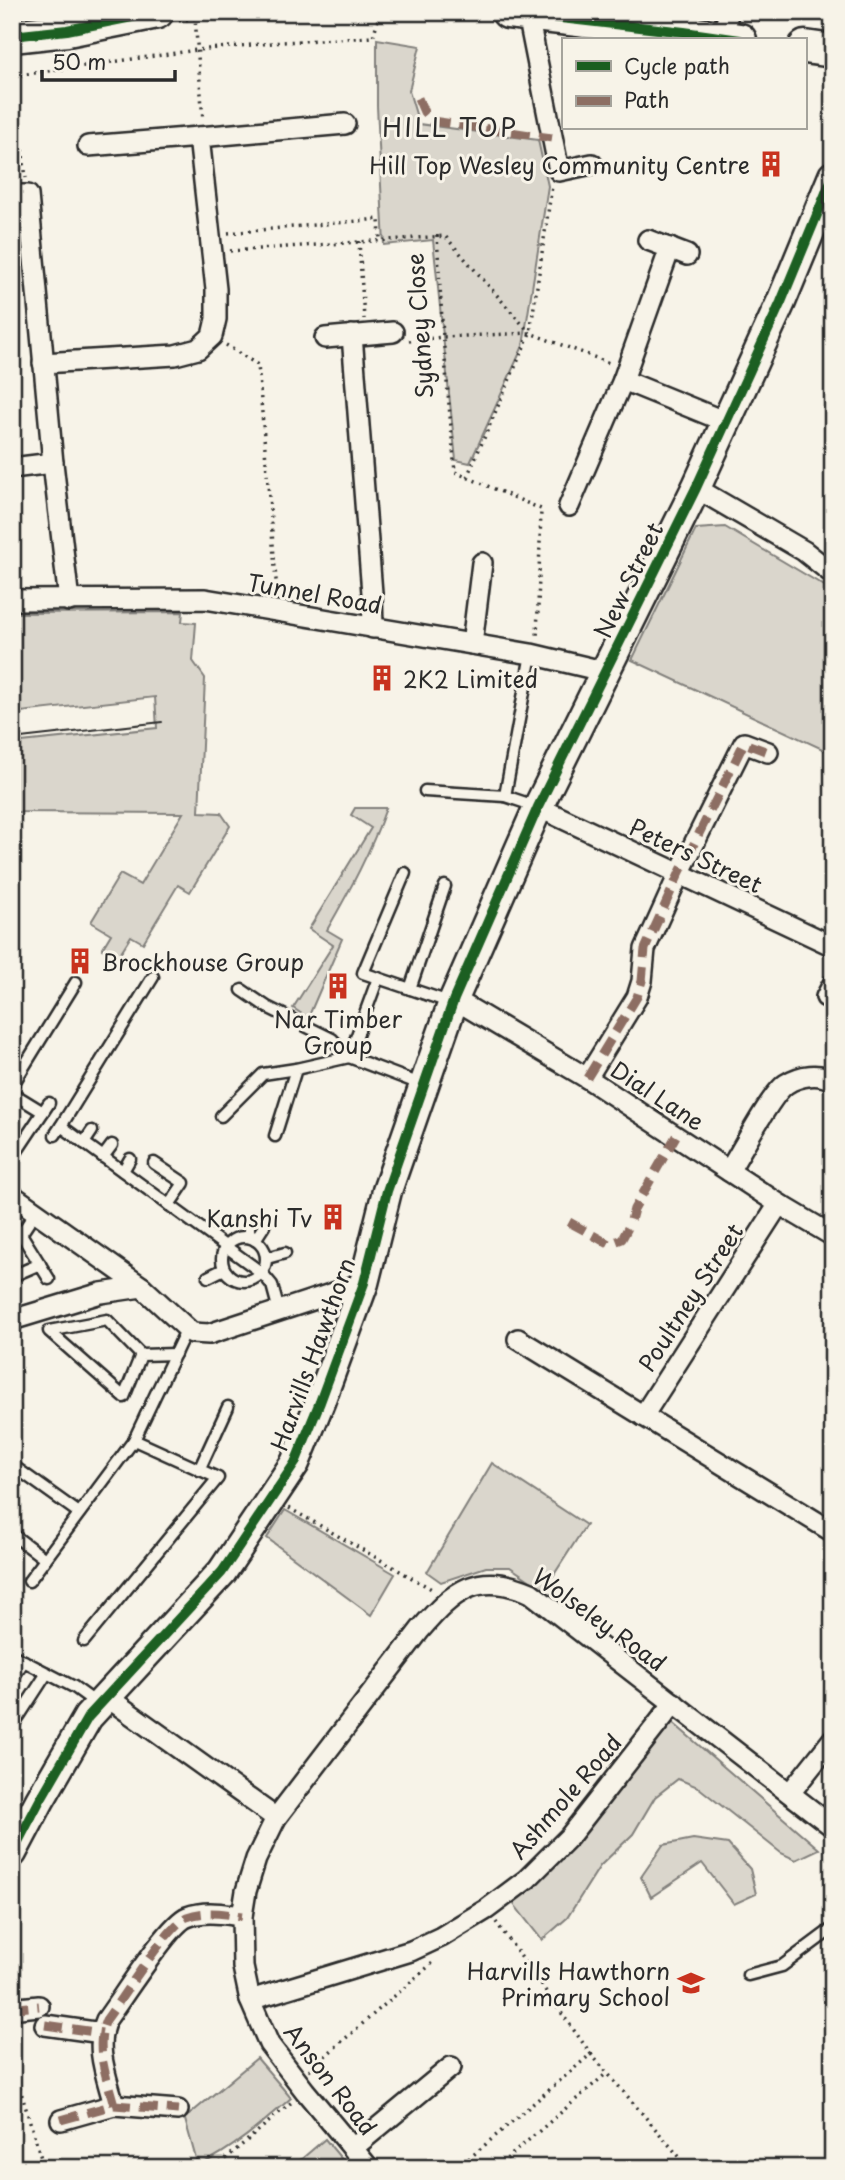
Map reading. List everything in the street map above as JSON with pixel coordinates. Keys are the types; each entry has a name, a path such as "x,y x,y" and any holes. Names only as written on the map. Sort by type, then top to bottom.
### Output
{"main road":[{"path":"12,20 80,12"},
{"path":"520,13 731,30"},
{"path":"12,36 163,17"},
{"path":"806,47 833,51"}],"street":[{"path":"520,13 531,30 559,171 592,164"},
{"path":"88,146 115,154 202,137 345,124"},
{"path":"43,363 175,355 198,349 212,336 216,319 216,289 202,137"},
{"name":"New Street","path":"453,1001 538,807 696,488 781,302 833,176"},
{"path":"20,195 43,363 69,601"},
{"path":"578,500 625,375 678,252 648,240"},
{"path":"359,334 373,628"},
{"name":"Sydney Close","path":"325,338 359,334 399,337"},
{"path":"625,375 726,422"},
{"path":"12,468 53,463"},
{"path":"696,488 804,551 833,573"},
{"path":"472,644 482,563"},
{"name":"Tunnel Road","path":"12,600 205,599 531,654 590,668 603,676"},
{"path":"587,1078 637,998 642,981 645,949 744,743 768,752"},
{"name":"Peters Street","path":"538,807 833,946"},
{"name":"Dial Lane","path":"453,1001 587,1078 833,1236"},
{"name":"Harvills Hawthorn","path":"13,1850 88,1717 222,1572 295,1463 363,1283 387,1191 453,1001"},
{"path":"729,1171 775,1096 786,1084 818,1074 833,1081"},
{"path":"14,1193 35,1213 106,1253 142,1287 160,1299 192,1333 209,1334 363,1283"},
{"name":"Poultney Street","path":"643,1416 779,1203"},
{"path":"12,1320 101,1293 142,1287"},
{"path":"518,1339 833,1532"},
{"name":"Wolseley Road","path":"276,1818 436,1611 453,1596 472,1586 492,1582 511,1584 531,1593 833,1827"},
{"path":"103,1701 276,1818"},
{"name":"Ashmole Road","path":"250,2000 411,1951 442,1937 487,1909 527,1879 569,1837 674,1703"},
{"path":"790,1793 833,1739"},
{"name":"Anson Road","path":"276,1818 256,1859 242,1916 243,1966 250,2000 269,2044 369,2168"},
{"path":"114,2105 101,2055 102,2033 106,2020 170,1932 183,1919 206,1913 242,1916"},
{"path":"12,2003 19,2008 102,2033"},
{"path":"353,2148 451,2067"},
{"path":"61,2120 114,2105 178,2110"}],"lane":[{"path":"505,796 531,654"},
{"path":"425,791 505,796 538,807"},
{"path":"405,873 363,973 453,1001"},
{"path":"410,989 444,886"},
{"path":"153,977 58,1130 84,1143 122,1171 133,1185 148,1196 207,1227 226,1247 262,1273 272,1285 279,1311"},
{"path":"348,1057 378,978"},
{"path":"12,1086 76,982"},
{"path":"242,990 267,1007 332,1039 348,1057 424,1086"},
{"path":"221,1116 263,1074 348,1057"},
{"path":"275,1136 296,1069"},
{"path":"12,1093 46,1107 15,1154"},
{"path":"84,1143 92,1131"},
{"path":"103,1157 112,1145"},
{"path":"122,1171 130,1159"},
{"path":"154,1163 184,1182 169,1205"},
{"path":"21,1234 35,1213"},
{"path":"249,1222 252,1238 265,1251 267,1258 262,1273 249,1281 234,1279 224,1269 223,1255 226,1247 235,1239 252,1238 264,1226"},
{"path":"12,1225 21,1234 49,1279"},
{"path":"267,1258 285,1253"},
{"path":"17,1274 40,1264"},
{"path":"208,1277 224,1269"},
{"path":"141,1355 124,1397 49,1331 107,1320 141,1355 175,1354"},
{"path":"29,1581 134,1440 187,1328"},
{"path":"199,1469 228,1407"},
{"path":"84,1642 218,1478 134,1440"},
{"path":"12,1465 79,1513"},
{"path":"12,1534 45,1559"},
{"path":"12,1656 103,1701"},
{"path":"12,1679 23,1661"},
{"path":"12,1727 47,1673"},
{"path":"748,1975 782,1966 833,1928"}],"path":[{"path":"20,195 12,74 197,50 373,37 380,12"},
{"path":"163,17 195,18 202,137"},
{"path":"531,654 537,637 541,509 467,477 530,333 551,187 559,171"},
{"path":"210,243 379,219 380,239"},
{"path":"437,235 445,236 530,333 625,375"},
{"path":"359,241 359,334"},
{"path":"399,337 530,333"},
{"path":"212,336 258,365 278,612"},
{"path":"272,1498 428,1588 453,1596"},
{"path":"487,1909 591,2054 689,2168"},
{"path":"215,2168 440,1957 442,1937"},
{"path":"458,2168 591,2054"},
{"path":"496,2168 607,2073"},
{"path":"12,2078 16,2079 44,2168"},
{"path":"173,2168 179,2168"}],"shaded area":[{"path":"377,39 420,46 409,91 419,124 538,140 548,186 523,346 470,463 456,460 433,240 384,245 377,106"},
{"path":"725,527 833,591 833,754 632,660 696,529"},
{"path":"183,612 182,622 196,623 193,661 205,678 199,812 221,813 230,826 190,892 178,885 143,943 131,936 119,955 108,948 105,951 102,949 111,934 91,922 120,874 140,885 183,813 12,812 12,743 157,728 155,697 12,713 12,613"},
{"path":"355,808 386,808 360,870 327,930 342,939 308,1018 293,1008 333,945 309,929 371,828 351,815"},
{"path":"492,1463 586,1525 544,1590 510,1567 486,1567 441,1582 427,1572"},
{"path":"285,1510 395,1574 371,1615 267,1538"},
{"path":"672,1722 819,1849 796,1860 781,1853 698,1787 678,1779 655,1797 633,1834 600,1866 567,1918 542,1940 513,1903 599,1816"},
{"path":"693,1839 728,1844 750,1869 756,1894 734,1904 702,1863 651,1897 641,1877 663,1845"},
{"path":"257,2058 291,2098 235,2144 198,2166 184,2116 189,2115"},
{"path":"325,2139 349,2168 291,2168"}],"tram line":[{"path":"12,739 162,722"}],"marked path":[{"path":"418,98 424,112 432,121 552,138"},
{"path":"587,1078 637,997 642,981 645,949 744,743 768,752"},
{"path":"569,1222 609,1244 622,1239 634,1209 676,1136"},
{"path":"114,2105 101,2052 106,2020 157,1947 179,1923 187,1917 201,1914 242,1916"},
{"path":"12,2003 19,2008 39,2006"},
{"path":"45,2025 102,2033"},
{"path":"61,2120 114,2105 178,2110"}],"cycle path":[{"path":"12,36 67,30 157,12"},
{"path":"508,12 726,38"},
{"path":"12,1853 88,1717 222,1572 295,1463 364,1283 387,1191 454,999 538,807 696,488 781,302 833,176"}],"place":[{"name":"Hill Top Wesley Community Centre","path":"771,164"},
{"name":"2K2 Limited","path":"382,678"},
{"name":"Brockhouse Group","path":"80,961"},
{"name":"Nar Timber Group","path":"338,986"},
{"name":"Kanshi Tv","path":"333,1217"},
{"name":"Harvills Hawthorn Primary School","path":"691,1983"}],"district":[{"name":"HILL TOP","path":"450,126"}]}
